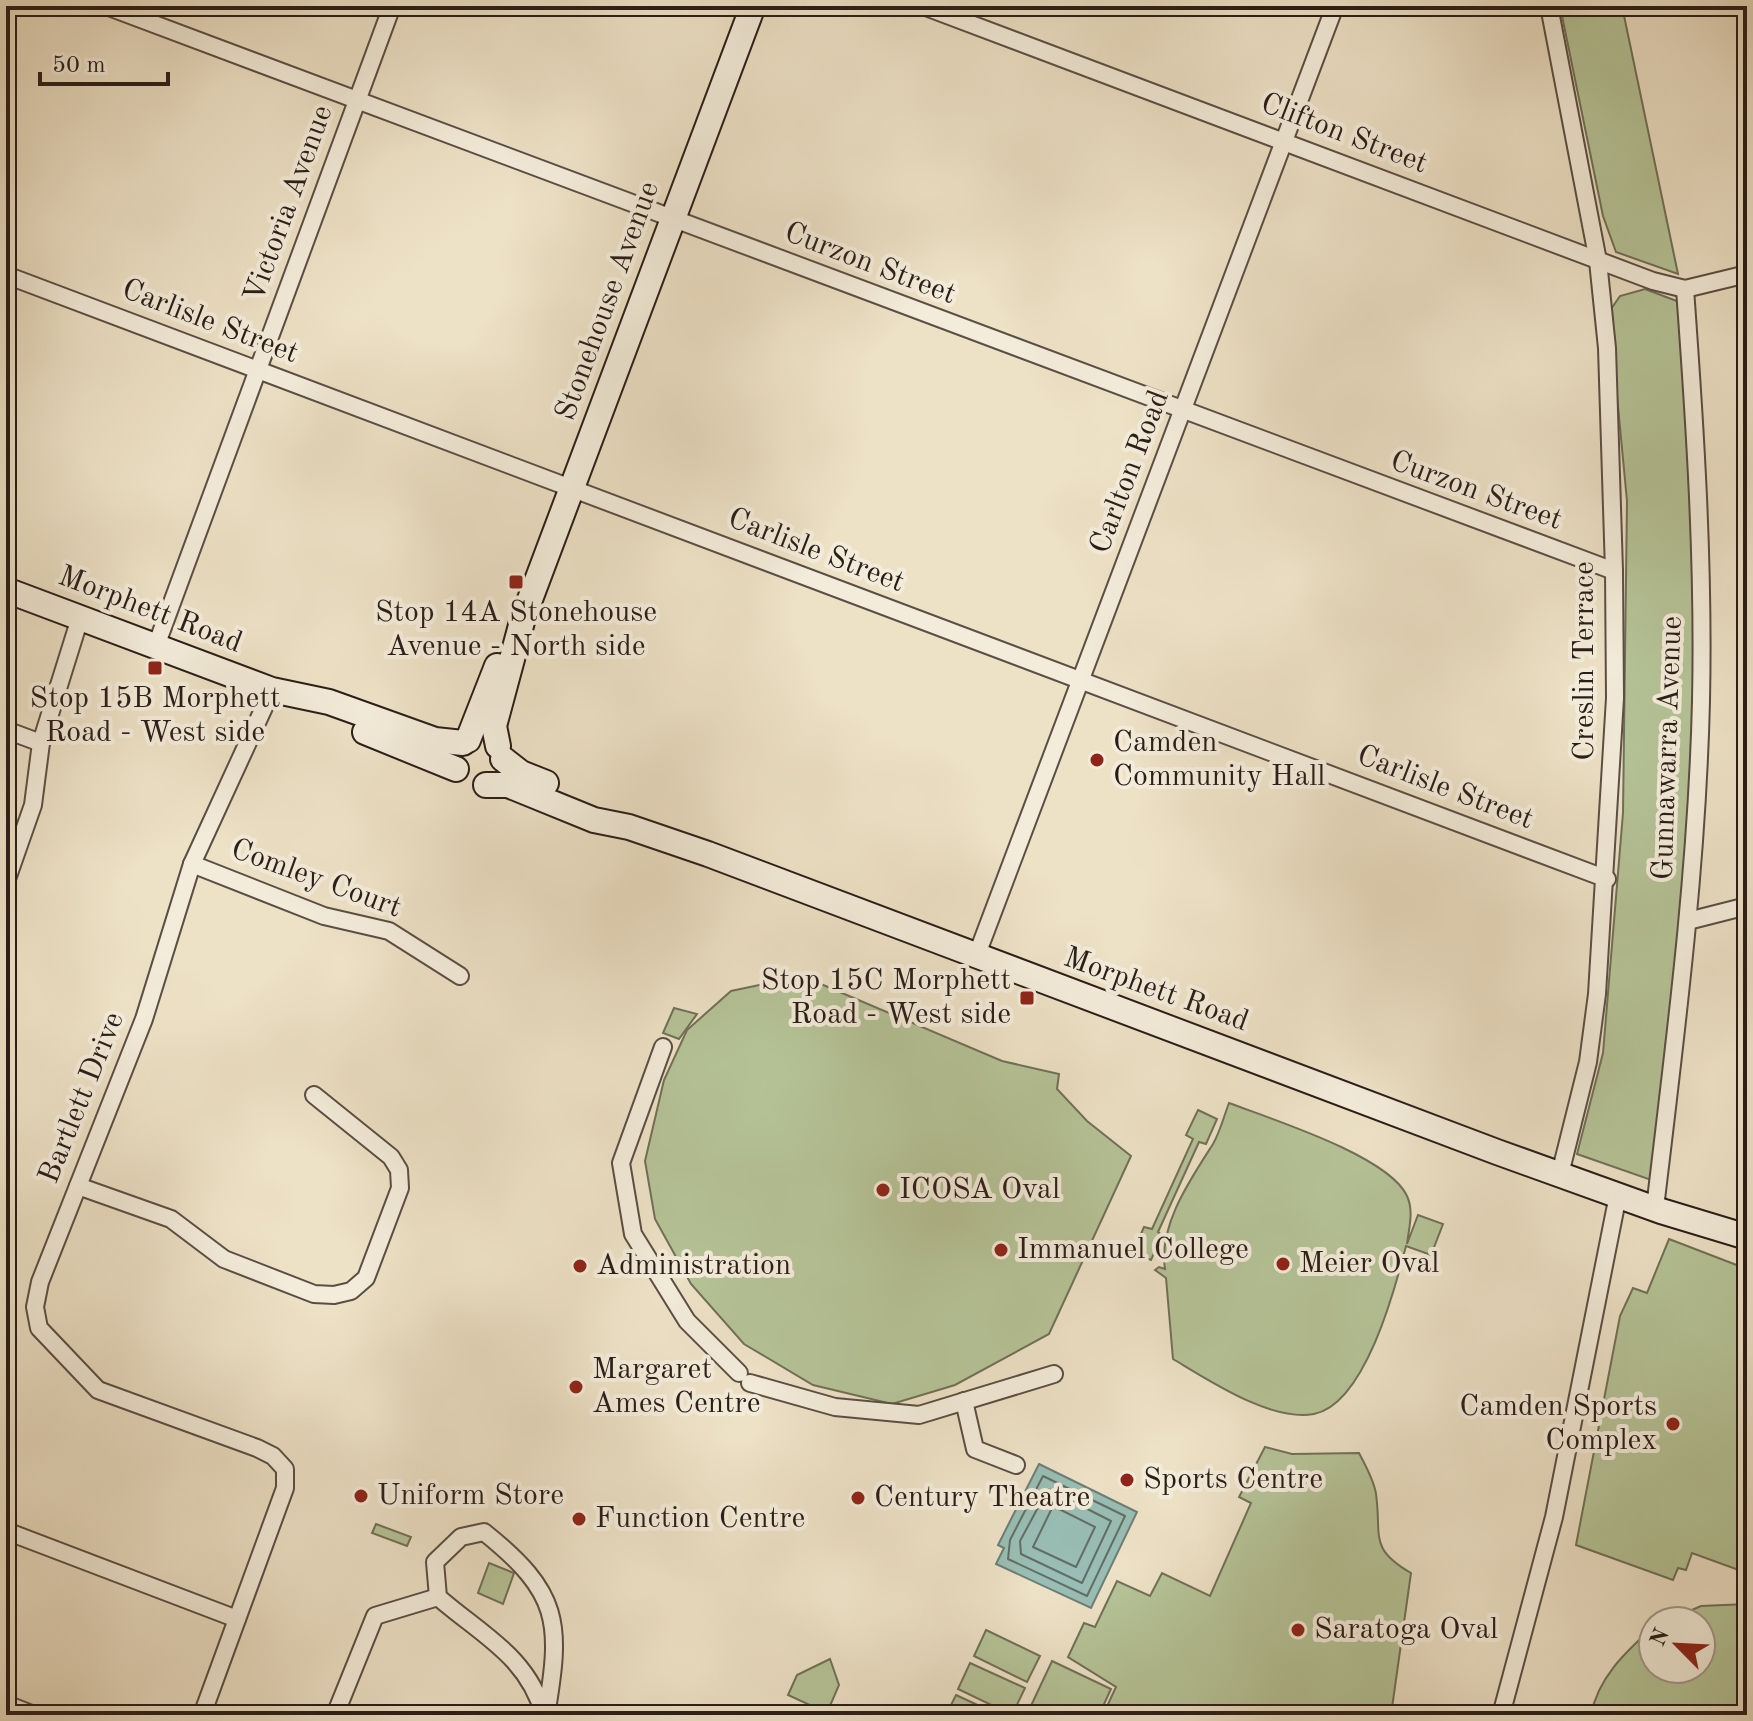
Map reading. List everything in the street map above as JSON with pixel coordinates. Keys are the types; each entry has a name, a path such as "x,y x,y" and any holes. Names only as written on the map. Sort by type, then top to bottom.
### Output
{"street":[{"name":"Curzon Street","path":"106,6 1614,571"},
{"name":"Victoria Avenue","path":"156,646 392,6"},
{"name":"Stonehouse Avenue","path":"500,752 494,726 523,618 753,6"},
{"name":"Clifton Street","path":"923,6 1598,261 1685,289"},
{"name":"Carlton Road","path":"976,957 1335,6"},
{"name":"Creslin Terrace","path":"1549,6 1598,261 1607,348 1614,571 1615,698 1607,879 1588,1062 1560,1174"},
{"path":"1685,289 1747,274"},
{"name":"Carlisle Street","path":"6,275 1607,879"},
{"name":"Gunnawarra Avenue","path":"1658,1210 1688,921 1701,702 1697,454 1685,289"},
{"name":"Morphett Road","path":"6,590 272,690 329,702 435,740 466,742"},
{"path":"6,882 33,805 41,743 80,618"},
{"name":"Stonehouse Avenue","path":"466,742 503,651 523,618"},
{"name":"Morphett Road","path":"272,690 296,706 456,769"},
{"name":"Bartlett Drive","path":"202,1715 285,1488 285,1469 273,1456 257,1448 98,1390 39,1328 35,1307 40,1282 144,1019 192,864 272,690"},
{"path":"6,730 41,743"},
{"path":"481,737 500,752 500,774 486,785 468,783 456,769 455,760 466,742 481,737"},
{"name":"Morphett Road","path":"500,752 521,773 600,805 629,827"},
{"name":"Morphett Road","path":"486,785 508,785 594,820 629,827 1658,1210 1747,1237"},
{"name":"Comley Court","path":"192,864 324,916 389,931 460,976"},
{"path":"1688,921 1747,906"},
{"path":"663,1047 621,1163 633,1234 687,1321 744,1378 835,1407 919,1415 1054,1374"},
{"path":"78,1186 171,1219 210,1250 314,1294 351,1291 366,1278 400,1188 399,1170 391,1157 314,1095"},
{"path":"1501,1715 1554,1517 1618,1195"},
{"name":"Morphett Road","path":"1658,1210 1747,1251"},
{"path":"964,1401 975,1449 1016,1465"},
{"path":"6,1531 237,1619"},
{"path":"484,1532 507,1551 538,1585 550,1610 556,1641 545,1715 541,1703 504,1647 438,1597 435,1562 461,1537 484,1532"},
{"path":"335,1715 375,1616 438,1597"},
{"path":"6,1704 34,1715"}],"green space":[{"path":"1560,6 1622,6 1678,274 1616,252 1603,216"},
{"path":"1645,289 1682,303 1698,661 1683,922 1654,1181 1577,1154 1603,1053 1623,813 1627,501 1609,312 1620,296"},
{"name":"ICOSA Oval","path":"802,976 1002,1061 1059,1074 1057,1089 1087,1121 1131,1156 1049,1334 955,1385 892,1404 813,1385 744,1344 691,1284 655,1219 645,1161 664,1080 687,1030 731,991"},
{"path":"674,1008 697,1014 679,1039 663,1033"},
{"name":"Meier Oval","path":"1229,1103 1327,1140 1378,1167 1396,1181 1407,1196 1410,1208 1407,1244 1418,1215 1443,1224 1431,1255 1406,1246 1386,1315 1363,1368 1332,1406 1314,1414 1297,1415 1260,1406 1173,1359 1166,1278 1155,1270 1159,1267 1165,1269 1166,1236 1171,1220 1215,1139"},
{"path":"1198,1110 1217,1119 1206,1144 1199,1142 1158,1232 1162,1235 1151,1260 1133,1252 1144,1227 1152,1229 1193,1139 1186,1135"},
{"name":"Camden Sports Complex","path":"1669,1239 1747,1269 1747,1573 1692,1553 1686,1570 1678,1568 1673,1580 1576,1545 1620,1316 1633,1288 1647,1293"},
{"path":"1265,1447 1292,1454 1359,1453 1369,1473 1376,1494 1378,1531 1383,1548 1388,1556 1411,1573 1391,1715 1103,1715 1116,1687 1068,1657 1084,1623 1095,1627 1117,1581 1150,1596 1162,1573 1210,1596 1251,1503 1239,1497"},
{"path":"376,1524 411,1537 407,1546 372,1533"},
{"path":"489,1563 514,1573 503,1604 478,1593"},
{"path":"1747,1604 1747,1715 1591,1715 1607,1677 1637,1642 1637,1685 1717,1685 1717,1605"},
{"path":"986,1630 1040,1656 1027,1682 974,1656"},
{"path":"830,1659 839,1685 827,1713 788,1695 797,1675"},
{"path":"1052,1661 1111,1689 1099,1715 1035,1715 1028,1712"},
{"path":"970,1663 1025,1688 1012,1715 958,1689"},
{"path":"956,1695 999,1715 946,1715"}],"water":[{"path":"1039,1464 1137,1512 1091,1608 996,1564 1004,1548 998,1545"}],"place":[{"name":"Stop 14A Stonehouse Avenue - North side","path":"516,582"},
{"name":"Stop 15B Morphett Road - West side","path":"155,668"},
{"name":"Camden Community Hall","path":"1097,760"},
{"name":"Stop 15C Morphett Road - West side","path":"1027,998"},
{"name":"ICOSA Oval","path":"883,1190"},
{"name":"Immanuel College","path":"1001,1250"},
{"name":"Meier Oval","path":"1283,1264"},
{"name":"Administration","path":"580,1266"},
{"name":"Margaret Ames Centre","path":"576,1387"},
{"name":"Camden Sports Complex","path":"1673,1424"},
{"name":"Sports Centre","path":"1127,1480"},
{"name":"Uniform Store","path":"361,1496"},
{"name":"Century Theatre","path":"858,1498"},
{"name":"Function Centre","path":"579,1519"},
{"name":"Saratoga Oval","path":"1298,1630"}]}
